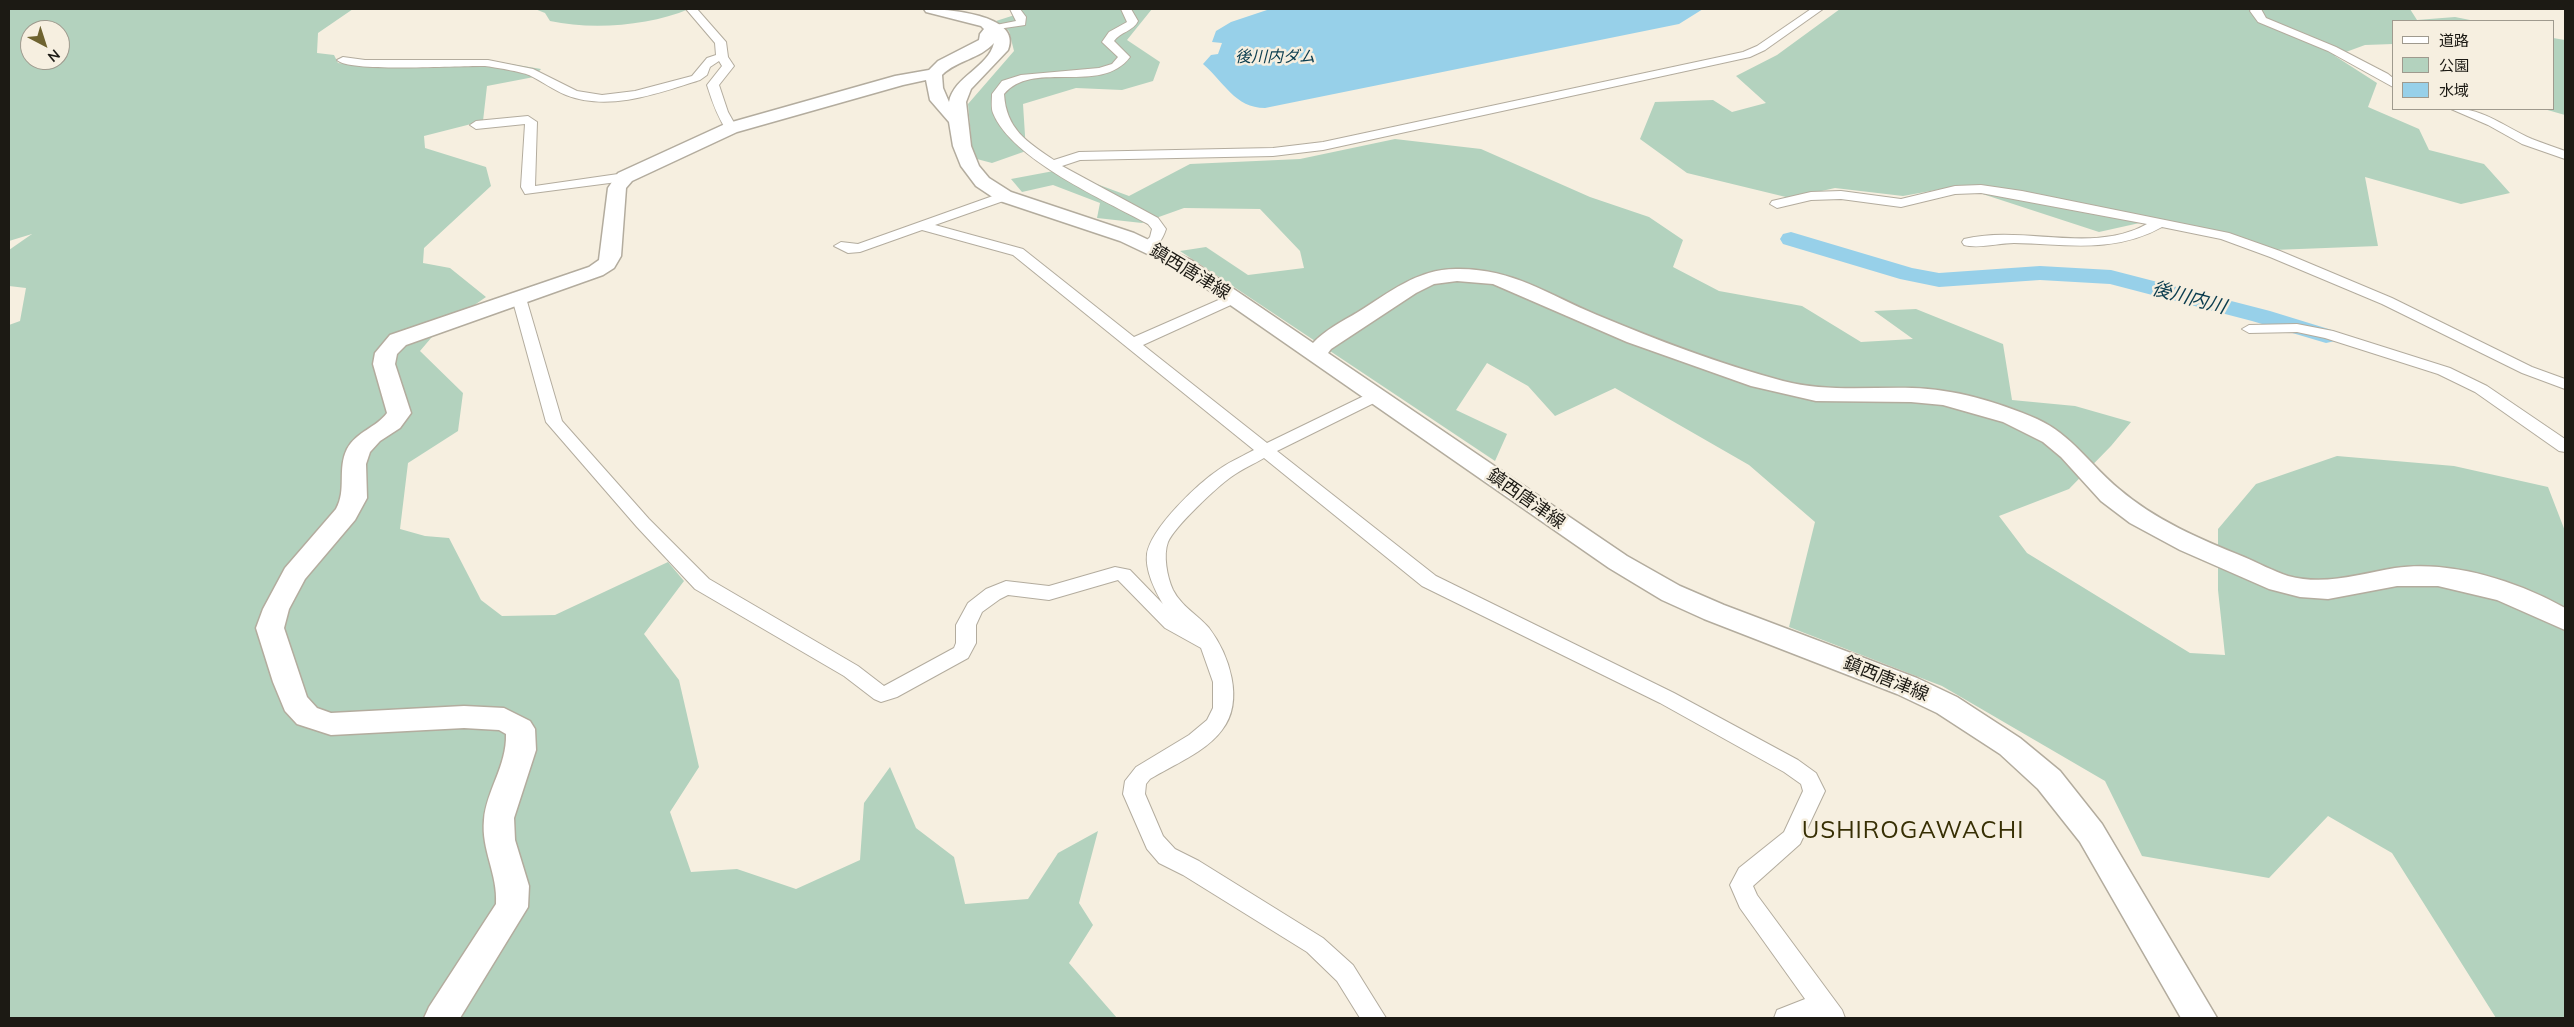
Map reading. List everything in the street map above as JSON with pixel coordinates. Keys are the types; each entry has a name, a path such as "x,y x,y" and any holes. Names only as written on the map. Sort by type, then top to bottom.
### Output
{"street":[{"path":"691,9 720,42 722,57 728,66 727,70 713,85 722,112 731,128"},
{"path":"930,9 969,17 995,28"},
{"path":"476,125 528,120 531,122 528,187 530,191 625,178 731,128 891,82 934,74 944,64 980,48 987,42 988,34 995,28 1021,23 1021,17 1014,9"},
{"path":"1126,9 1133,21 1132,24 1113,34 1108,42 1124,57 1117,65 1091,72 1024,78 1004,87 998,93 997,101 1002,120 1016,138 1050,165 1153,221 1159,229 1156,238 1148,246"},
{"path":"1050,165 1079,156 1300,150 1746,55 1761,48 1818,9"},
{"path":"2256,9 2255,11 2262,20 2332,48 2384,76 2392,83"},
{"name":"鎮西唐津線","path":"995,28 1000,33 1002,44 998,53 971,79 960,93 957,104 962,153 969,166 987,187 1004,196 1148,246 1184,264 1618,562 1671,593 1714,612 1907,686 1947,705 2010,746 2048,780 2091,833 2200,1018"},
{"path":"343,60 364,63 488,63 502,69 528,71 572,94 586,98 618,97 696,78 703,73 704,66 711,60 722,57"},
{"path":"934,74 933,91 949,114 958,120"},
{"path":"2460,110 2492,122 2526,141 2565,155"},
{"path":"441,1018 512,906 513,886 499,840 499,818 521,750 520,729 504,719 464,717 331,724 307,716 295,703 270,628 294,574 346,514 356,498 354,464 359,449 372,436 392,423 399,413 384,364 386,353 398,340 596,271 607,264 611,256 618,188 625,178"},
{"path":"1777,204 1811,196 1840,194 1901,203 1955,190 1981,189 2022,195 2224,236 2276,254 2387,301 2527,370 2565,384"},
{"path":"841,246 848,249 860,248 1004,196"},
{"path":"1974,240 2090,243 2146,233 2160,222"},
{"path":"922,226 1018,252 1429,581 1667,698 1791,766 1809,779 1814,791 1792,838 1747,875 1741,885 1748,901 1828,1011 1786,1018"},
{"path":"1316,354 1323,344 1413,286 1433,278 1463,274 1496,277 1522,285 1580,316 1669,351 1784,388 1828,397 1915,394 1954,400 2003,415 2043,431 2068,449 2109,494 2140,517 2211,553 2284,584 2323,590 2349,589 2400,576 2451,578 2500,591 2550,611 2565,620"},
{"path":"519,298 554,422 643,523 702,584 851,671 875,692 881,694 890,692 948,662 961,653 966,644 966,625 975,608 993,594 1006,588 1049,593 1115,573 1124,575 1170,624 1198,640 1208,643"},
{"path":"1132,344 1228,301"},
{"path":"2249,329 2297,328 2328,334 2444,371 2481,389 2565,447"},
{"path":"1374,1018 1345,973 1315,945 1167,856 1155,842 1134,794 1136,781 1143,773 1196,742 1215,725 1223,708 1223,682 1208,643 1200,631 1173,605 1163,589 1156,556 1160,539 1181,513 1225,473 1266,450 1376,396"}],"green space":[{"path":"9,9 353,9 318,33 317,53 334,55 338,63 363,66 439,66 493,61 541,69 534,77 487,86 483,121 424,136 425,148 486,167 491,186 424,248 423,263 450,268 486,297 437,331 420,351 463,393 458,431 408,463 400,529 425,536 449,538 481,600 502,616 555,615 668,562 684,581 644,634 679,680 699,767 670,812 691,872 737,869 796,889 860,860 864,803 890,767 916,828 954,857 965,904 1028,899 1058,853 1098,831 1079,903 1093,925 1069,963 1117,1018 9,1018 9,325 20,321 26,288 9,286 9,250 32,234 9,241"},
{"path":"535,9 689,9 639,23 602,26 550,21 545,13"},
{"path":"1019,9 1152,9 1127,40 1160,62 1153,81 1122,90 1076,88 1023,104 1026,151 992,163 973,158 968,104 1014,51 1009,31 996,21 1021,13"},
{"path":"1840,9 2410,9 2417,20 2392,20 2392,44 2365,45 2335,56 2377,83 2368,107 2419,129 2429,150 2484,164 2510,193 2461,204 2365,177 2378,246 2273,250 2153,220 2099,232 1958,186 1903,196 1835,188 1790,198 1687,173 1640,139 1655,102 1713,100 1732,112 1766,103 1736,76 1777,55"},
{"path":"2455,17 2470,20 2417,20"},
{"path":"2554,38 2565,40 2565,115 2548,110 2554,110"},
{"path":"1395,139 1481,149 1590,197 1649,217 1683,240 1673,267 1719,291 1802,306 1861,342 1913,339 1874,311 1916,309 2003,344 2012,400 2075,406 2131,422 2111,446 2069,489 1999,516 2027,553 2190,653 2225,655 2218,590 2218,529 2256,484 2337,456 2454,466 2548,487 2565,531 2565,1018 2496,1018 2392,853 2328,816 2269,878 2142,856 2105,781 1942,686 1789,627 1815,522 1749,465 1615,388 1555,416 1528,386 1487,363 1456,410 1507,434 1495,461 1180,251 1206,247 1248,275 1304,268 1300,251 1260,209 1184,208 1142,223 1097,218 1100,203 1053,185 1022,192 1011,179 1059,170 1129,196 1190,164 1300,159"}],"water":[{"name":"後川内ダム","path":"1270,9 1703,9 1679,24 1265,108 1255,107 1238,99 1203,64 1211,55 1218,54 1222,43 1212,42 1216,31 1231,22"}],"waterway":[{"name":"後川内川","path":"1791,239 1908,274 1939,280 2040,273 2111,277 2261,316 2326,336"}],"district":[{"name":"USHIROGAWACHI","path":"1913,831"}]}
